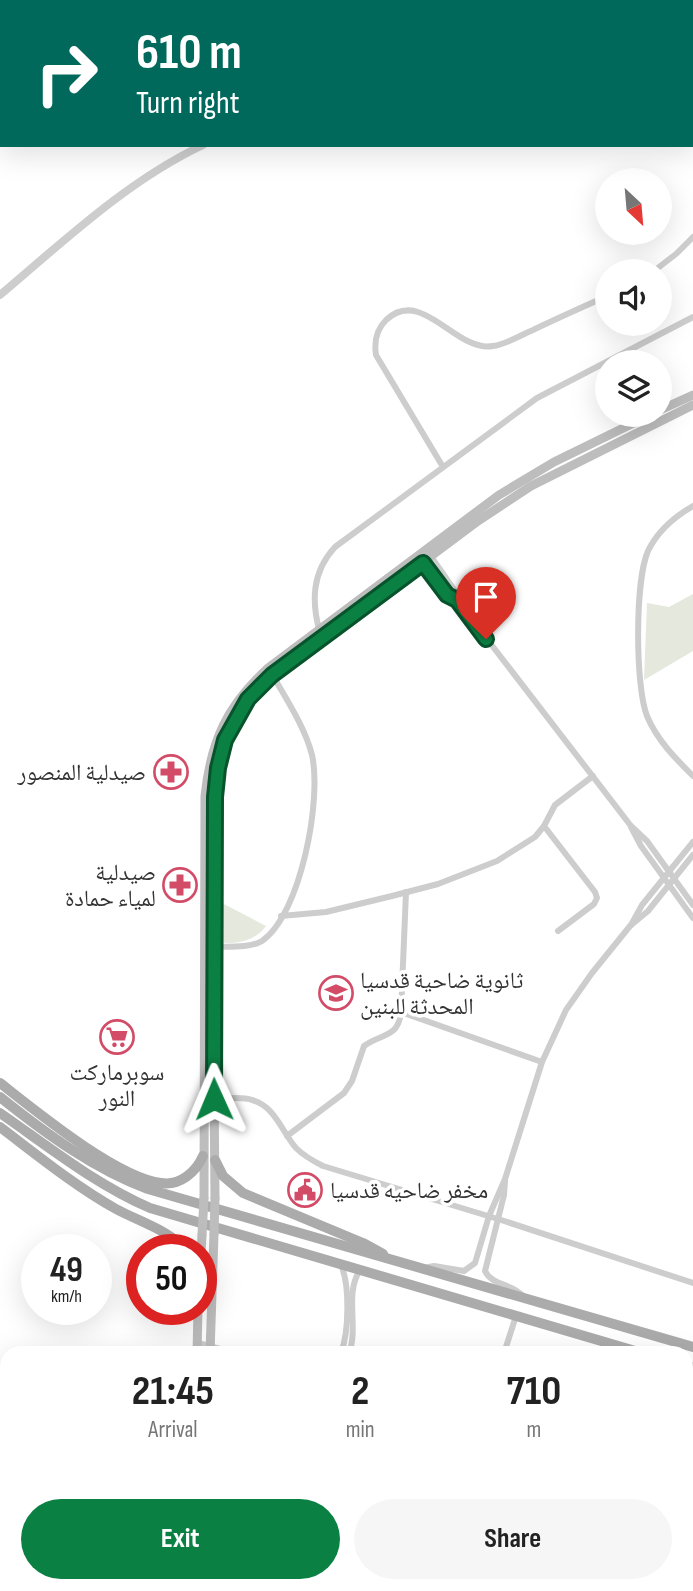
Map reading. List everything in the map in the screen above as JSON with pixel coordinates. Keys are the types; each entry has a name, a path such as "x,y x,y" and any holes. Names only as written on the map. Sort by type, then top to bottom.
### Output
{"main road":[{"path":"672,404 693,394"},
{"path":"424,556 531,486 693,405"},
{"path":"202,1234 209,766 216,737 232,708 270,671 526,478 626,427"},
{"path":"208,947 215,1160 210,1346"},
{"path":"0,1083 94,1153 131,1173 161,1183 180,1181 195,1171 204,1156"},
{"path":"0,1097 88,1160 126,1181 229,1214 523,1296 690,1346"},
{"path":"0,1113 50,1149 126,1197 150,1208 618,1346"},
{"path":"0,1127 114,1208 164,1234"},
{"path":"215,1160 223,1176 243,1194 363,1243 389,1259"},
{"path":"198,1325 198,1346"}],"street":[{"path":"0,295 96,214 167,162 199,147"},
{"path":"670,259 693,237"},
{"path":"443,467 376,355 376,338 384,322 398,313 415,311 474,345 496,346 595,301"},
{"path":"320,634 315,588 317,572 335,547 547,391 693,317"},
{"path":"693,506 666,525 648,552 640,583 639,659 642,698 648,716 667,749 693,776"},
{"path":"424,556 447,595 457,600 693,905"},
{"path":"208,947 258,943 269,934 281,916 303,869 314,773 306,738 270,671"},
{"path":"281,916 326,912 438,884 497,861 522,847 544,826 555,805 593,776"},
{"path":"544,826 595,891 597,898 594,904 558,931"},
{"path":"631,826 638,841 693,919"},
{"path":"672,875 693,842"},
{"path":"422,1268 430,1266 464,1272 475,1263 552,1036 572,1001 630,926 638,910 693,855"},
{"path":"287,1136 344,1093 352,1082 365,1046 395,1030 400,1021 406,892"},
{"path":"401,1012 542,1062"},
{"path":"214,1099 242,1098 261,1104 269,1110 302,1154 323,1166 489,1216 693,1283"},
{"path":"505,1179 485,1271 491,1280 513,1287 523,1296"},
{"path":"340,1263 346,1287 343,1346"},
{"path":"475,1263 480,1267 485,1265"},
{"path":"351,1346 354,1282 360,1270"},
{"path":"506,1346 516,1316"}],"shaded area":[{"path":"693,594 693,651 644,680 647,603 669,607"},
{"path":"222,903 266,926 245,941 219,942"}],"place":[{"name":"صيدلية المنصور","path":"171,772"},
{"name":"صيدلية لمياء حمادة","path":"180,885"},
{"name":"ثانوية ضاحية قدسيا المحدثة للبنين","path":"336,993"},
{"name":"سوبرماركت النور","path":"117,1037"},
{"name":"مخفر ضاحيه قدسيا","path":"305,1190"}],"route":[{"path":"214,1099 216,782 225,740 239,713 248,699 272,675 423,563 447,595 457,600 486,639"}]}
